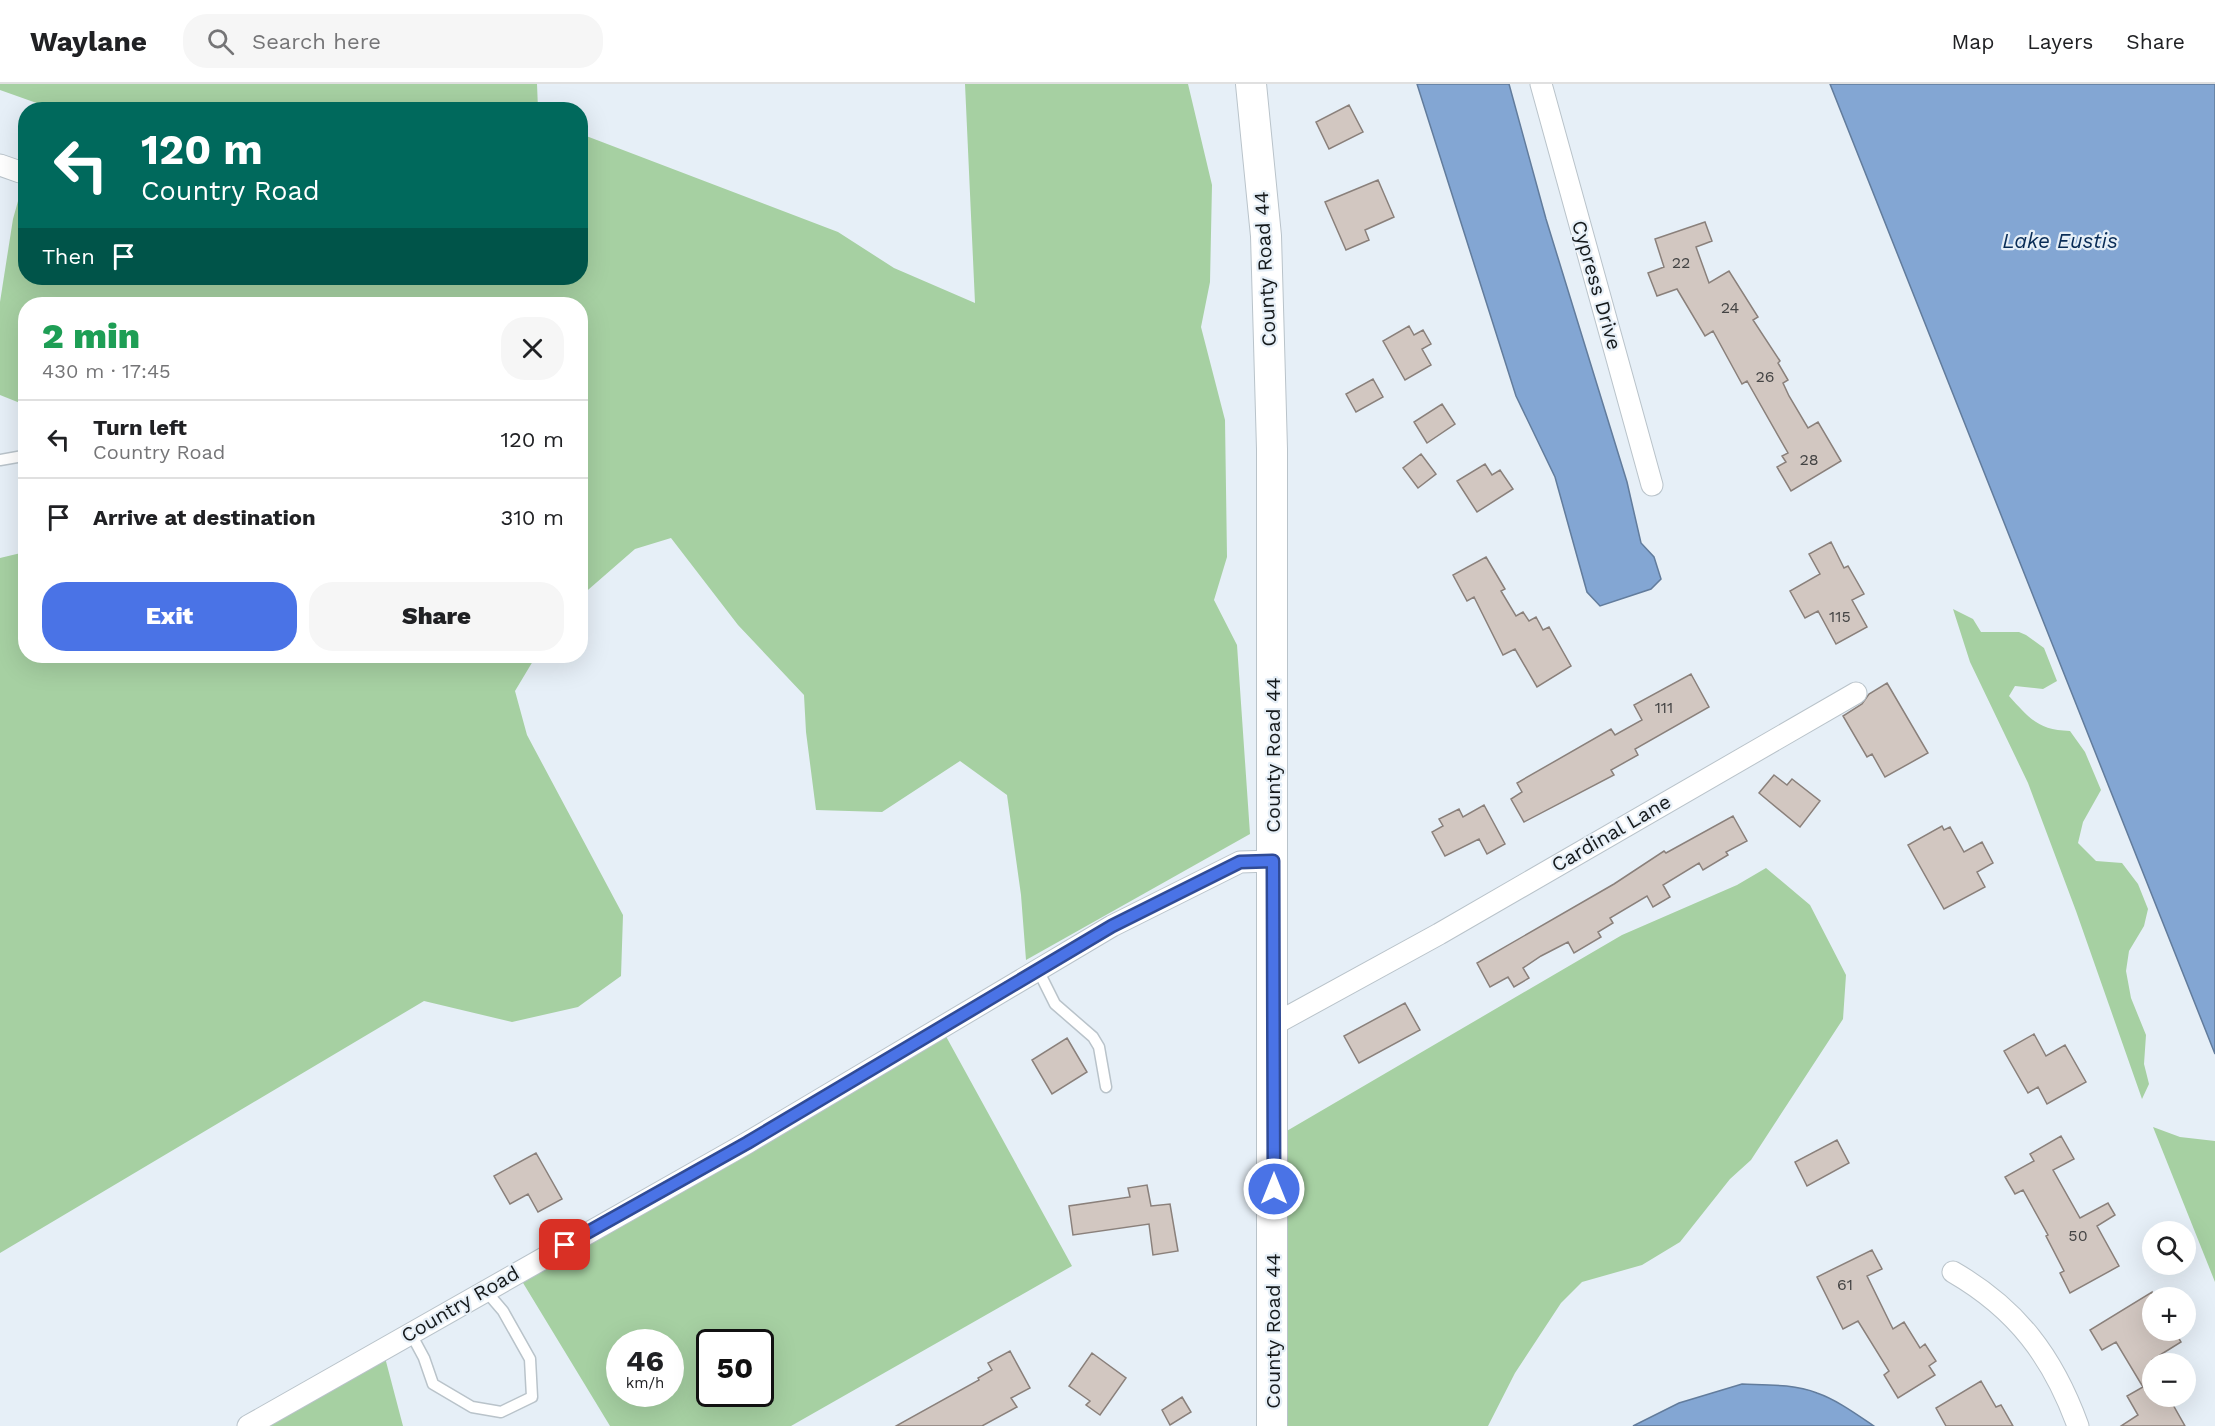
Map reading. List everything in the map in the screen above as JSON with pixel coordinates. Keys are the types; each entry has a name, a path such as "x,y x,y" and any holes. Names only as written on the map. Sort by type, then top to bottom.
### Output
{"main road":[{"name":"County Road 44","path":"1251,84 1267,260 1272,449 1272,1426"}],"street":[{"name":"Cypress Drive","path":"1541,84 1652,485"},
{"name":"Cardinal Lane","path":"1273,1025 1856,693"},
{"name":"Country Road","path":"248,1426 410,1332 747,1143 1112,926 1189,885 1240,862 1273,861"},
{"path":"1953,1272 1984,1290 2035,1343 2052,1370 2078,1426"}],"lane":[{"path":"0,460 18,457"},
{"path":"1038,970 1054,1004 1093,1037 1099,1047 1106,1087"},
{"path":"410,1332 424,1358 433,1384 472,1407 501,1412 532,1397 530,1359 503,1311 485,1290"}],"green space":[{"path":"0,84 537,84 538,102 34,102 0,90"},
{"path":"965,84 1188,84 1212,185 1210,282 1201,327 1225,420 1227,557 1214,600 1237,645 1250,834 1026,960 1021,895 1007,795 960,761 882,812 816,810 806,732 804,695 738,625 671,538 635,549 588,590 588,297 18,297 18,402 0,395 0,302 18,201 18,285 588,285 588,137 838,232 894,268 975,303"},
{"path":"18,554 18,663 532,663 515,691 527,735 623,915 621,976 578,1007 512,1022 424,1001 0,1253 0,558"},
{"path":"1953,609 1973,619 1981,632 2019,632 2044,648 2057,681 2043,689 2015,686 2009,696 2035,722 2042,726 2070,731 2085,752 2101,790 2083,822 2078,843 2096,861 2122,863 2138,884 2148,909 2144,926 2129,951 2126,971 2131,998 2146,1035 2144,1064 2149,1084 2142,1099 2028,783 1970,662"},
{"path":"1766,868 1810,905 1846,975 1843,1019 1751,1160 1730,1179 1680,1242 1642,1265 1582,1282 1561,1303 1515,1373 1488,1426 1284,1426 1285,1132 1622,935 1737,885"},
{"path":"937,1020 1072,1266 791,1426 610,1426 517,1273"},
{"path":"2153,1127 2180,1137 2215,1141 2215,1282 2196,1234 2196,1221 2191,1221"},
{"path":"383,1350 403,1426 254,1426"}],"water":[{"path":"1417,84 1509,84 1546,219 1627,482 1641,543 1654,557 1661,579 1651,589 1600,606 1587,592 1555,477 1516,396"},
{"name":"Lake Eustis","path":"1830,84 2215,84 2215,1054"},
{"path":"1742,1384 1808,1390 1839,1403 1874,1426 1633,1426 1679,1403"}],"building":[{"path":"1349,105 1363,132 1329,149 1316,122"},
{"path":"1378,180 1394,217 1365,230 1369,240 1346,250 1325,202"},
{"path":"1705,222 1712,241 1696,247 1709,283 1729,271 1758,317 1753,320 1780,361 1778,363 1788,380 1783,383 1789,396 1808,428 1818,422 1841,461 1791,491 1777,467 1786,462 1782,456 1788,453 1747,381 1742,384 1713,331 1705,336 1677,289 1657,296 1648,273 1664,267 1655,239"},
{"path":"1409,326 1414,335 1423,330 1431,344 1422,349 1431,365 1405,380 1383,341"},
{"path":"1373,379 1383,397 1356,412 1346,394"},
{"path":"1442,404 1455,424 1427,443 1414,422"},
{"path":"1421,454 1436,474 1418,488 1403,468"},
{"path":"1485,464 1492,475 1500,470 1513,489 1477,512 1457,481"},
{"path":"1831,542 1844,568 1848,566 1864,594 1852,600 1867,627 1836,644 1818,611 1805,618 1790,591 1820,574 1809,554"},
{"path":"1486,557 1505,589 1501,591 1516,616 1523,612 1529,621 1536,617 1543,630 1549,627 1571,666 1537,687 1515,649 1503,655 1474,597 1467,601 1453,575"},
{"path":"1691,674 1709,707 1635,749 1638,755 1611,770 1614,775 1524,822 1511,799 1522,792 1517,783 1611,729 1615,735 1642,720 1634,705"},
{"path":"1887,683 1928,753 1885,777 1872,754 1867,757 1843,716 1862,704 1869,694"},
{"path":"1774,775 1787,785 1792,779 1820,801 1800,827 1759,793"},
{"path":"1484,805 1505,844 1487,854 1479,839 1445,856 1432,832 1443,826 1439,819 1459,809 1463,817"},
{"path":"1733,816 1747,841 1726,852 1728,855 1703,870 1699,863 1663,885 1670,897 1653,907 1647,896 1610,918 1613,923 1598,932 1601,937 1574,953 1568,942 1523,968 1529,978 1514,987 1508,977 1490,987 1477,963 1614,884 1664,851 1666,853"},
{"path":"1942,826 1944,830 1950,827 1964,852 1982,842 1993,863 1977,872 1985,887 1944,909 1908,845"},
{"path":"1405,1003 1420,1030 1359,1063 1344,1036"},
{"path":"2034,1034 2046,1056 2065,1045 2086,1082 2047,1104 2038,1087 2028,1093 2004,1051"},
{"path":"1067,1038 1087,1072 1052,1094 1032,1060"},
{"path":"2061,1136 2074,1159 2053,1170 2080,1218 2108,1203 2115,1215 2097,1226 2119,1266 2070,1293 2060,1273 2064,1271 2046,1236 2048,1235 2023,1190 2015,1194 2005,1177 2034,1161 2030,1154"},
{"path":"1837,1140 1849,1163 1807,1186 1795,1162"},
{"path":"536,1153 562,1199 538,1212 528,1194 510,1204 494,1176"},
{"path":"1147,1185 1151,1206 1170,1204 1178,1251 1153,1255 1149,1224 1073,1235 1069,1206 1130,1197 1128,1188"},
{"path":"1872,1250 1882,1269 1867,1276 1893,1329 1904,1322 1920,1348 1925,1344 1936,1361 1929,1366 1935,1375 1898,1398 1884,1375 1889,1371 1858,1321 1843,1329 1817,1277"},
{"path":"2142,1298 2142,1341 2181,1342 2163,1353 2142,1353 2142,1385 2116,1342 2102,1350 2090,1330"},
{"path":"1010,1351 1030,1388 1011,1398 1017,1407 982,1426 896,1426 979,1380 978,1378 992,1370 988,1363"},
{"path":"1092,1353 1126,1378 1100,1415 1086,1405 1090,1401 1069,1386"},
{"path":"1981,1381 1996,1407 2001,1405 2013,1426 1946,1426 1936,1408"},
{"path":"2142,1388 2142,1407 2174,1407 2185,1426 2121,1426 2138,1415 2127,1396"},
{"path":"1182,1397 1191,1412 1170,1425 1162,1410"}],"route":[{"path":"565,1245 747,1143 1112,926 1189,885 1240,862 1256,860 1273,861 1274,1189"}]}
